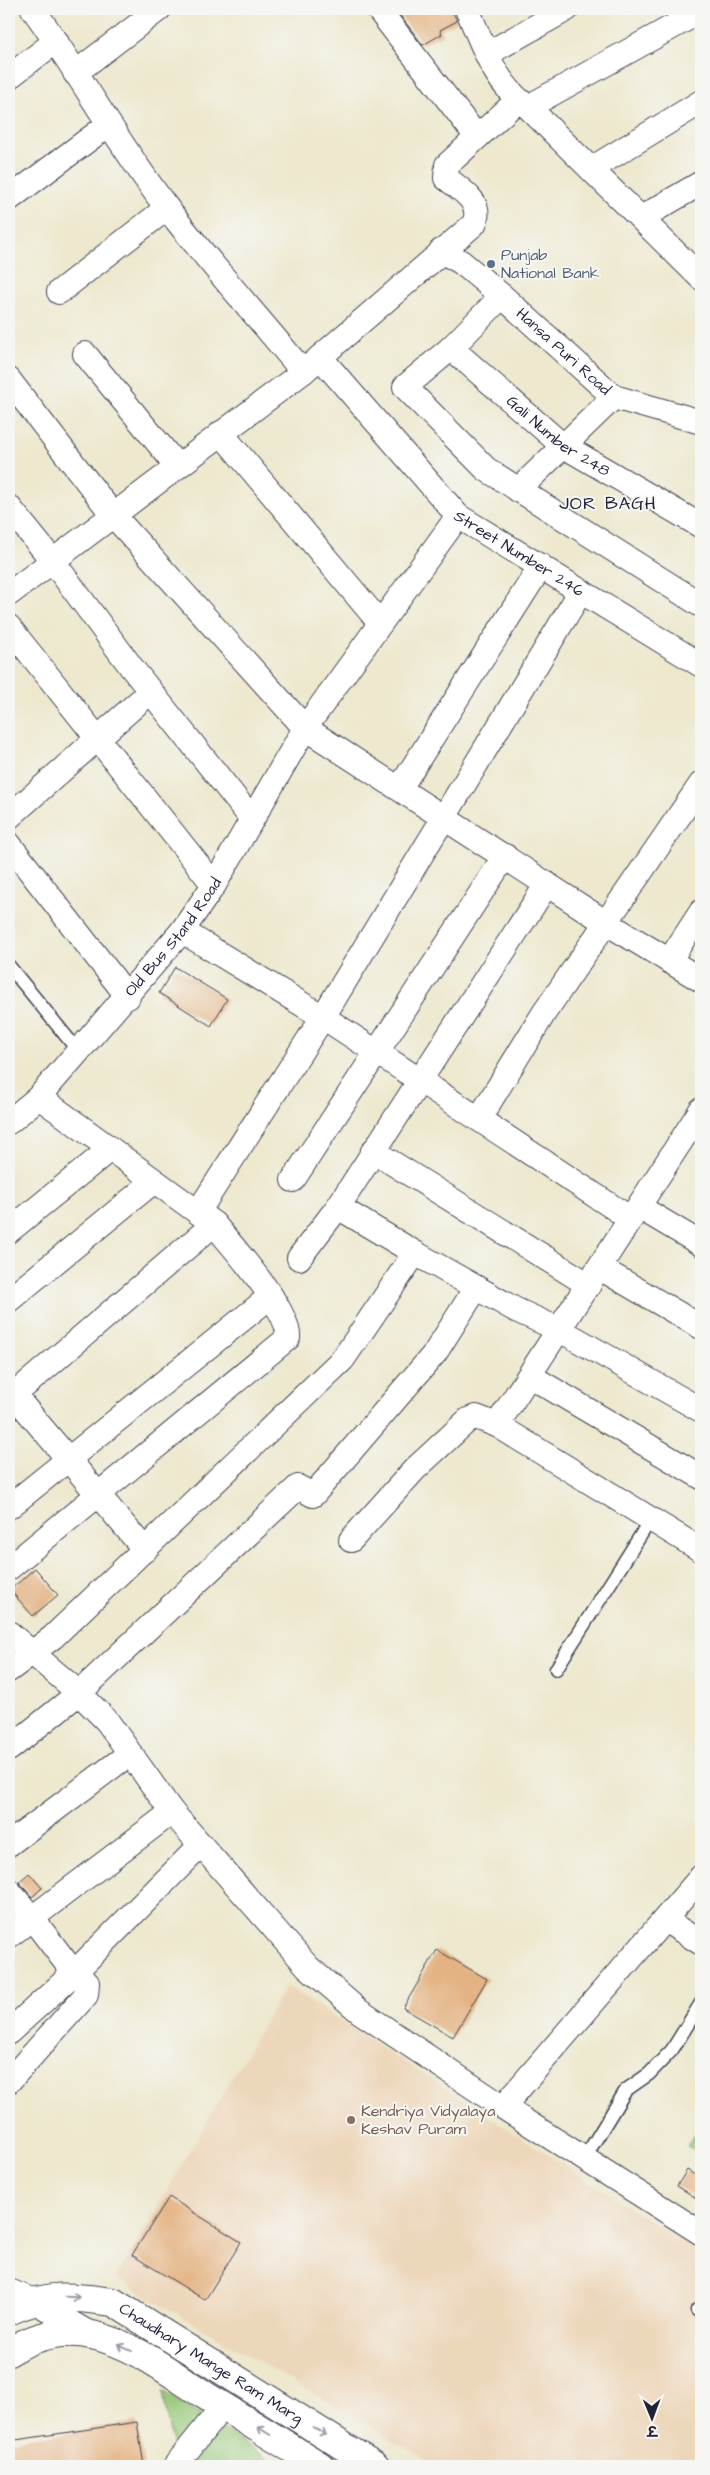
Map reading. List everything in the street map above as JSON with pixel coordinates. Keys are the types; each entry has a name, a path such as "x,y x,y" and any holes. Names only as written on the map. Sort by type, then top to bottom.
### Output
{"main road":[{"name":"Chaudhary Mange Ram Marg","path":"16,2301 70,2295 113,2302 375,2466"},
{"name":"Chaudhary Mange Ram Marg","path":"9,2352 26,2341 46,2335 74,2333 92,2335 111,2341 153,2361 320,2466"}],"street":[{"path":"34,9 108,125 167,208 312,364 458,516"},
{"path":"75,73 159,9"},
{"path":"378,9 477,137"},
{"path":"467,9 497,77 701,278"},
{"path":"487,54 567,9"},
{"path":"9,594 312,364 474,224 478,216 475,204 446,178 445,170 447,165 477,137 523,103 701,11"},
{"path":"9,77 56,41"},
{"path":"591,169 701,102"},
{"path":"9,199 108,125"},
{"path":"641,218 701,182"},
{"path":"59,292 167,208"},
{"name":"Hansa Puri Road","path":"441,251 461,262 502,296 614,397 701,422"},
{"path":"502,296 451,348 405,387 486,469 701,605"},
{"name":"Gali Number 248","path":"451,348 562,445 701,526"},
{"path":"85,354 177,466"},
{"path":"9,380 112,514 305,728 605,922 701,980"},
{"path":"518,490 562,445 614,397"},
{"path":"221,434 380,623"},
{"path":"636,487 701,508"},
{"path":"9,507 52,560 150,692 252,819"},
{"name":"Street Number 246","path":"305,728 458,516 701,665"},
{"path":"400,788 541,566"},
{"path":"145,1550 68,1459 11,1397 206,1218 323,1016 581,591"},
{"path":"9,627 214,885"},
{"path":"9,817 150,692"},
{"name":"Old Bus Stand Road","path":"9,1122 39,1097 128,997 182,931 214,885 305,728"},
{"path":"479,1119 544,1013 701,784"},
{"path":"9,844 128,997"},
{"path":"294,1180 505,856"},
{"path":"299,1258 338,1207 547,884"},
{"path":"669,961 701,912"},
{"path":"182,931 323,1016 479,1119 635,1213 701,1244"},
{"path":"9,1568 288,1338 288,1326 271,1296 206,1218 39,1097"},
{"path":"496,1425 530,1376 701,1112"},
{"path":"9,1231 110,1149"},
{"path":"373,1151 595,1276 701,1327"},
{"path":"9,1300 154,1181"},
{"path":"338,1207 476,1288 516,1310 560,1330 701,1410"},
{"path":"9,1670 53,1637 343,1359 415,1253"},
{"path":"9,1749 79,1692 298,1487 313,1495 435,1354 476,1288"},
{"path":"9,1507 271,1296"},
{"path":"530,1376 701,1477"},
{"path":"351,1540 415,1469 468,1420 476,1417 496,1425 701,1550"},
{"path":"9,1633 79,1692 106,1721 172,1812 308,1968 358,2011 701,2234"},
{"path":"9,1844 129,1754"},
{"path":"9,1936 172,1812"},
{"path":"9,2032 74,1973 201,1845"},
{"path":"503,2107 701,1877"},
{"path":"9,1891 74,1973 87,1983 86,1995 9,2081"},
{"path":"665,1920 701,1943"},
{"path":"16,2301 92,2335"},
{"path":"175,2466 223,2406"}],"lane":[{"path":"9,966 79,1052"},
{"path":"556,1669 652,1519"},
{"path":"584,2159 626,2090 649,2074 672,2050 701,2003"}],"shaded area":[{"name":"Kendriya Vidyalaya Keshav Puram","path":"286,1985 701,2254 701,2466 437,2466 116,2278"}],"green space":[{"path":"701,2126 701,2153 687,2146"},
{"path":"163,2391 279,2466 175,2466"}],"building":[{"path":"395,9 451,9 457,21 440,30 442,34 423,45"},
{"path":"175,967 227,999 211,1026 159,993"},
{"path":"35,1568 58,1595 33,1616 10,1590"},
{"path":"29,1873 42,1888 32,1897 19,1882"},
{"path":"437,1950 487,1979 453,2037 403,2008"},
{"path":"687,2170 701,2179 701,2201 677,2186"},
{"path":"169,2197 241,2242 205,2300 132,2255"},
{"path":"137,2422 144,2466 13,2466 12,2461 9,2461 9,2441"}],"place":[{"name":"Punjab National Bank","path":"491,264"},
{"name":"Kendriya Vidyalaya Keshav Puram","path":"351,2120"}],"district":[{"name":"JOR BAGH","path":"608,503"}]}
